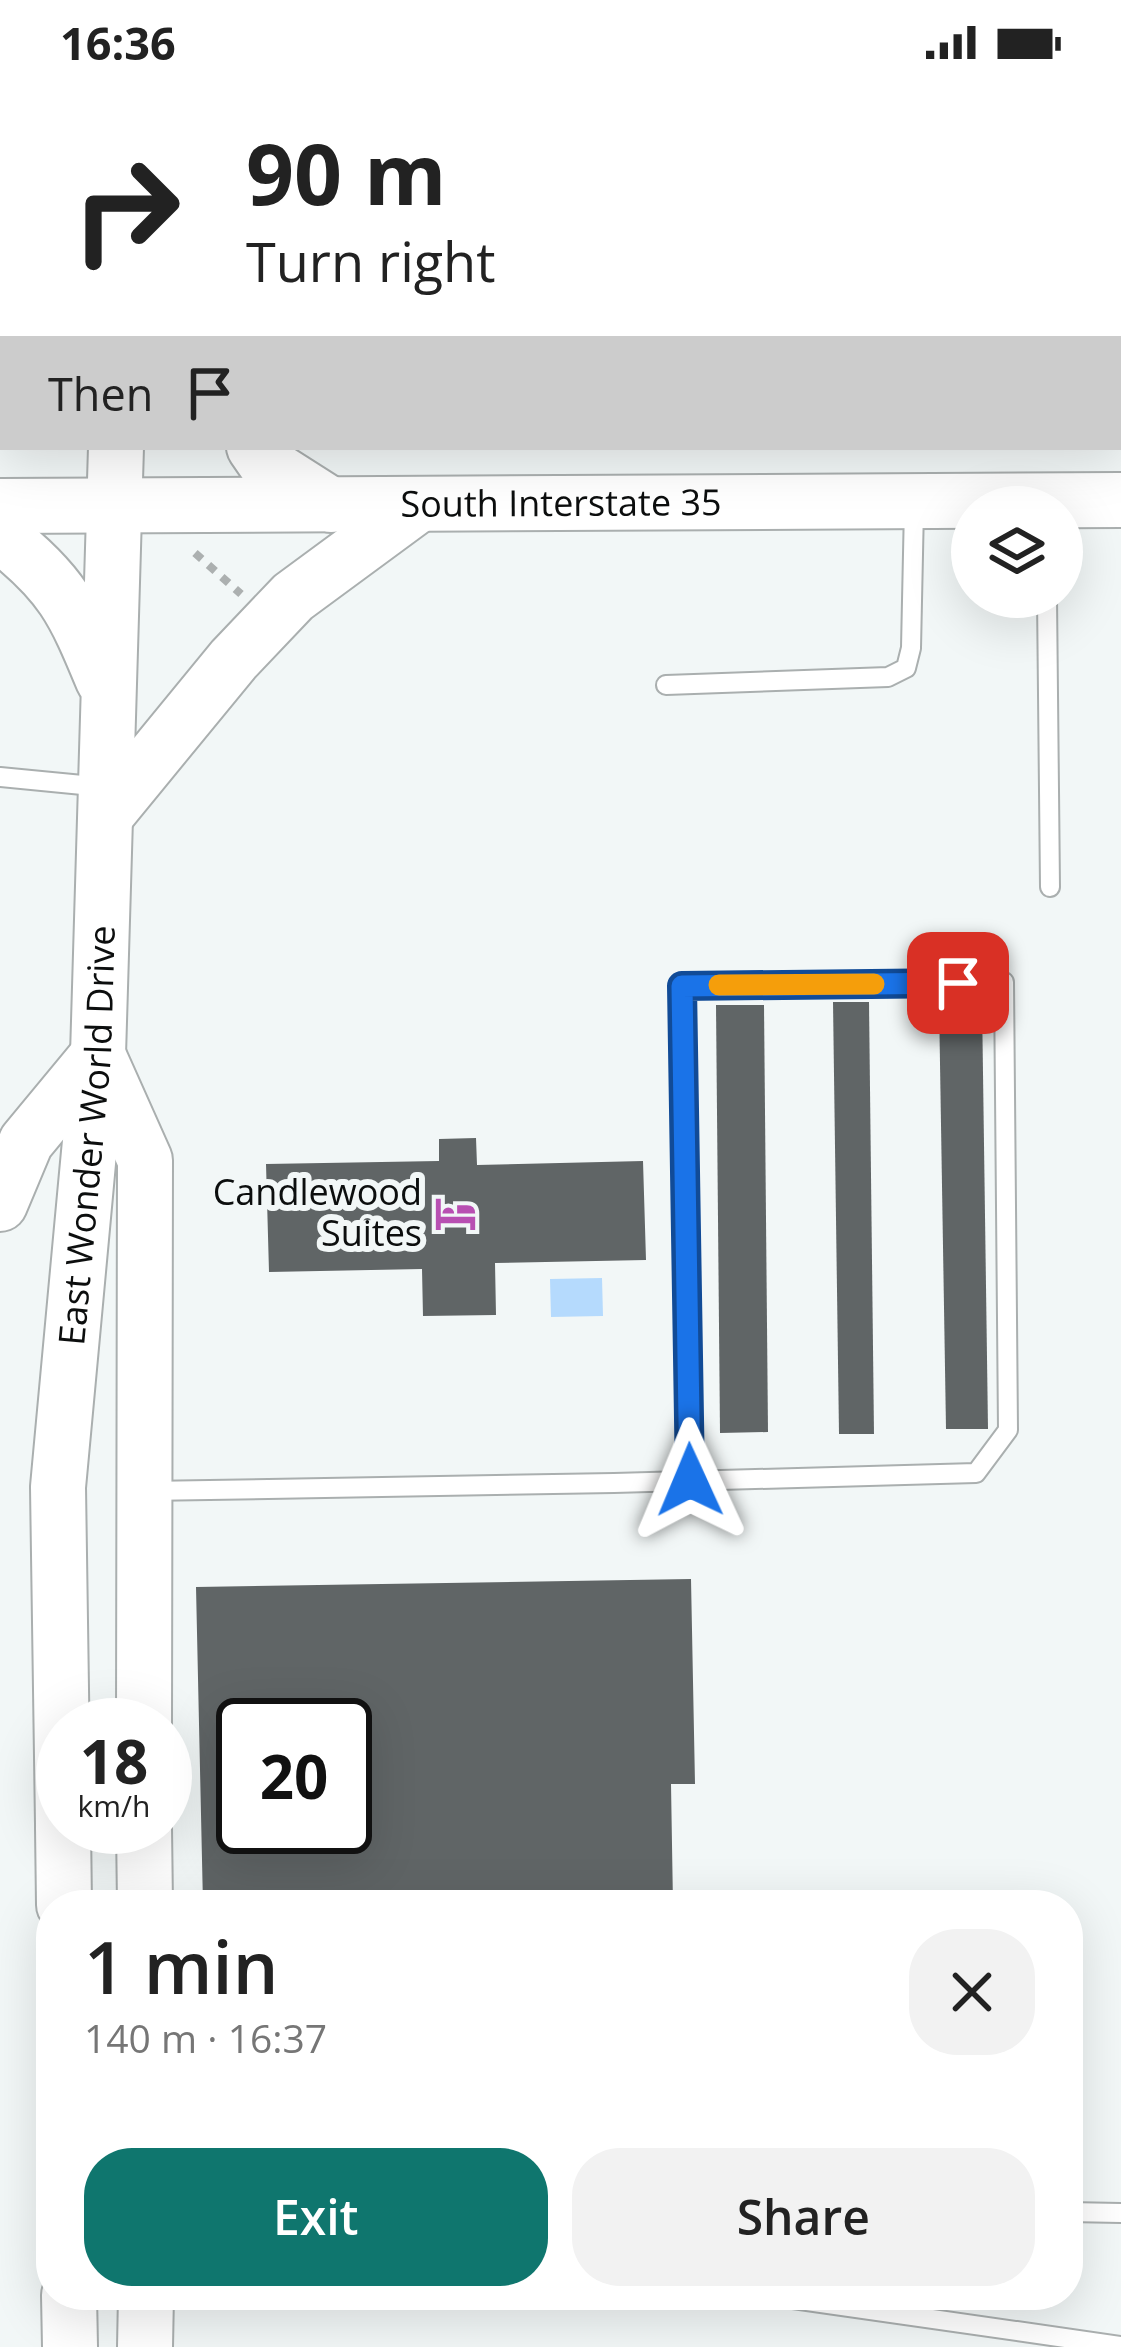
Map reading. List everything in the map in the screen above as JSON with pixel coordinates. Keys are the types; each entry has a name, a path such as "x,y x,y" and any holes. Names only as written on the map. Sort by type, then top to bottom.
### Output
{"main road":[{"name":"East Wonder World Drive","path":"61,1698 58,1487 98,1055 116,450"},
{"path":"256,450 266,463 331,505"},
{"name":"South Interstate 35","path":"1083,502 1121,500"},
{"name":"South Interstate 35","path":"0,506 951,503"},
{"path":"106,801 293,597 418,506"},
{"path":"0,536 35,562 70,602 108,693"},
{"path":"0,1204 26,1142 98,1055 145,1160 144,1698"},
{"name":"East Wonder World Drive","path":"63,1854 64,1890"},
{"path":"144,1854 145,1890"},
{"path":"69,2310 70,2347"},
{"path":"145,2347 146,2310"}],"lane":[{"path":"666,685 888,677 906,668 911,648 914,502"},
{"path":"1047,618 1049,887"},
{"path":"0,777 106,801"},
{"path":"142,1491 690,1480 976,1473 1008,1430 1004,982 682,986 690,1480"},
{"path":"1083,2212 1121,2213"},
{"path":"870,2310 1121,2346"}],"path":[{"path":"182,550 200,554 247,599"}],"water":[{"path":"602,1278 603,1316 551,1317 550,1279"}],"building":[{"path":"833,1002 869,1002 874,1434 839,1434"},
{"path":"939,1002 982,1002 988,1429 946,1429"},
{"path":"716,1005 764,1005 768,1432 720,1433"},
{"name":"Candlewood Suites","path":"476,1138 477,1165 643,1161 646,1260 495,1263 496,1315 423,1316 422,1269 269,1272 266,1164 439,1161 439,1139"},
{"path":"691,1579 695,1784 671,1784 673,1890 203,1890 196,1587"}],"slow traffic":[{"path":"719,985 874,984"}],"place":[{"name":"Candlewood Suites","path":"456,1213"}],"route":[{"path":"690,1480 682,986 958,983"}]}
